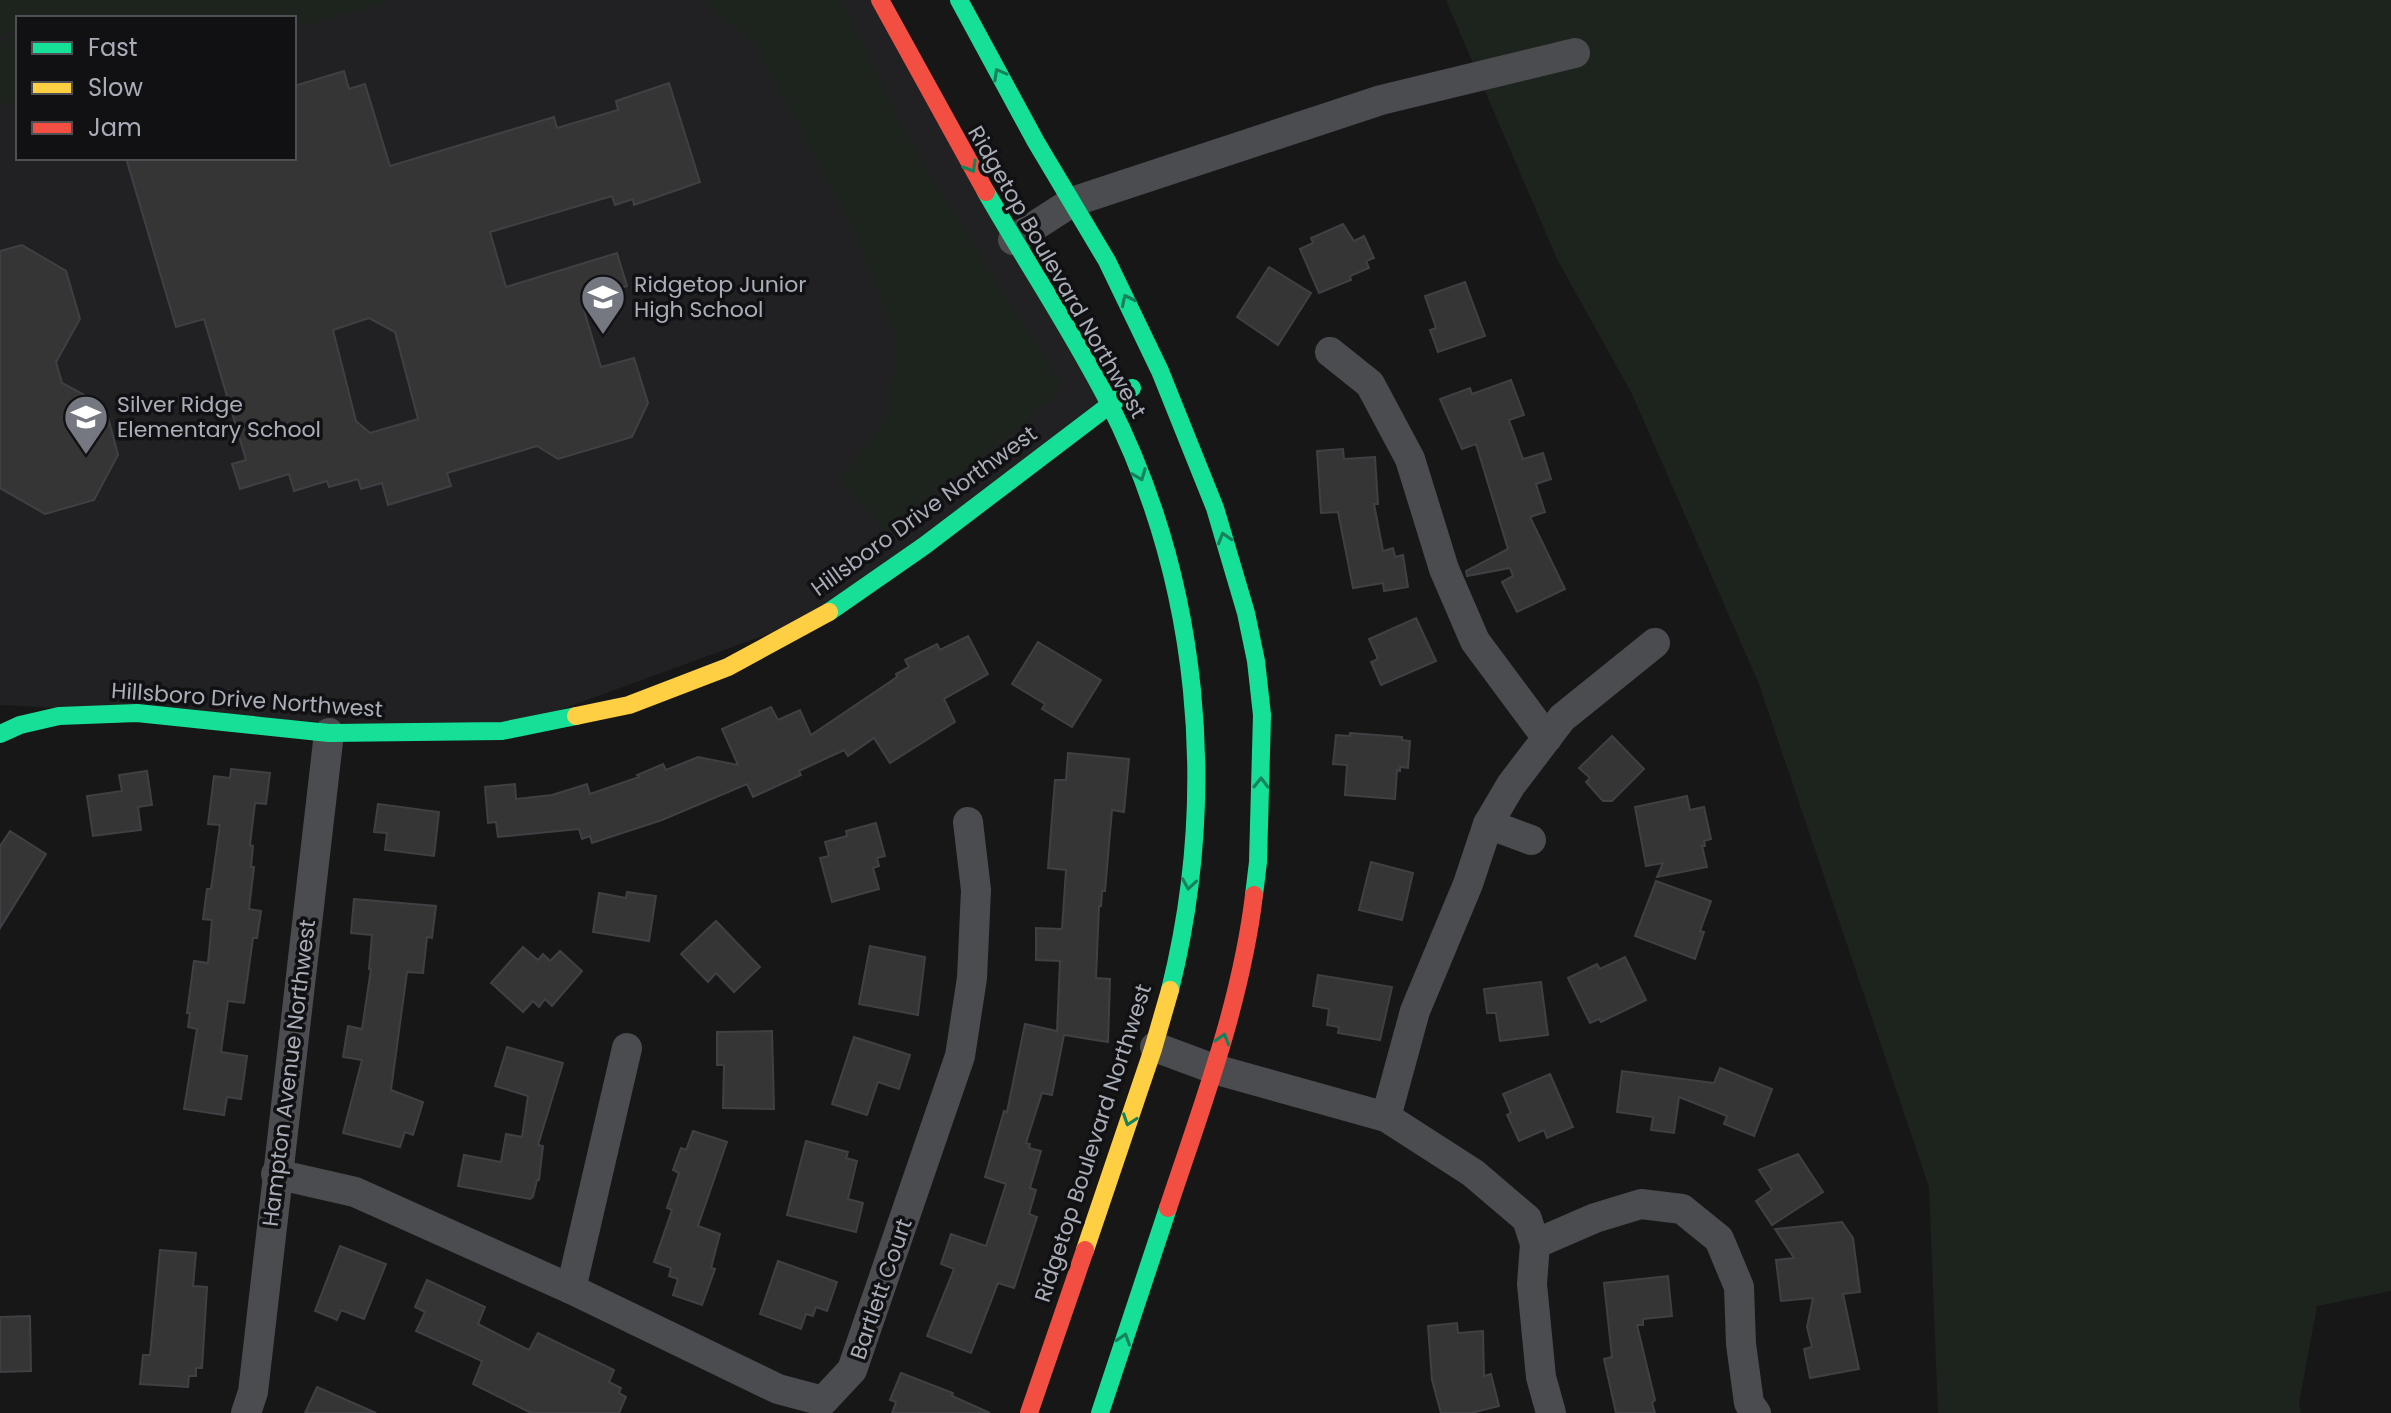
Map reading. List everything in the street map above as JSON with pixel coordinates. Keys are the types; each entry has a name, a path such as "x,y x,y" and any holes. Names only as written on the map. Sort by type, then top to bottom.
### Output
{"main road":[{"name":"Ridgetop Boulevard Northwest","path":"880,0 945,123 1109,403 1138,470 1169,558 1191,655 1198,736 1194,845 1177,959 1155,1047 1029,1413"},
{"name":"Ridgetop Boulevard Northwest","path":"959,0 1107,261 1160,371 1222,532 1246,613 1256,661 1262,715 1258,862 1250,929 1233,1003 1100,1413"},
{"name":"Hillsboro Drive Northwest","path":"0,734 20,725 59,716 137,713 329,733 502,731 629,705 728,667 831,611 924,546 1109,403 1160,371"}],"street":[{"path":"1013,240 1072,202 1381,100 1575,53"},
{"path":"1330,352 1370,384 1410,459 1444,569 1475,641 1547,738"},
{"path":"1386,1117 1415,1011 1468,884 1488,824 1511,785 1562,718 1655,643"},
{"name":"Hampton Avenue Northwest","path":"246,1413 253,1392 329,733"},
{"name":"Bartlett Court","path":"276,1174 355,1192 571,1289 778,1389 823,1401 852,1370 960,1056 972,978 976,890 968,822"},
{"path":"1488,824 1531,840"},
{"path":"1155,1047 1214,1069 1386,1117 1473,1173 1527,1219 1535,1244 1532,1284 1541,1377 1551,1413"},
{"path":"571,1289 627,1048"},
{"path":"1535,1244 1595,1218 1641,1204 1682,1209 1719,1239 1739,1287 1741,1344 1749,1403 1756,1413"}],"shaded area":[{"name":"Ridgetop Junior High School","path":"0,0 880,0 1109,403 831,611 502,731 0,705"},
{"path":"0,0 391,0 296,28 296,16 16,16 16,31 0,37"},
{"path":"702,0 841,0 906,134 1060,383 1053,399 885,533 840,479 889,414 896,340 852,228 756,46"},
{"path":"1446,0 2391,0 2391,1291 2317,1306 2299,1403 2301,1413 1938,1413 1929,1187 1759,684 1632,394 1558,261"},
{"path":"16,37 16,101 3,106 0,105 0,43"}],"building":[{"path":"344,71 349,89 365,84 390,166 554,117 557,128 618,110 616,101 669,83 700,182 634,205 633,199 615,205 612,196 490,232 506,287 617,253 627,286 581,300 601,367 634,358 648,403 632,437 558,459 537,446 447,473 451,486 388,505 382,483 361,489 358,479 329,487 327,481 294,491 289,474 240,489 232,464 246,460 204,319 176,327 127,160 296,160 296,85","holes":["369,318 395,332 418,419 370,433 356,421 333,330"]},
{"path":"1343,224 1354,241 1364,236 1374,258 1366,261 1369,268 1350,276 1351,280 1319,293 1300,249 1313,243 1311,238"},
{"path":"22,245 66,271 80,319 56,362 62,383 105,406 118,455 94,500 45,514 0,488 0,251"},
{"path":"1269,267 1311,293 1278,345 1237,317"},
{"path":"1465,282 1485,336 1438,352 1430,330 1436,328 1425,296"},
{"path":"1511,380 1524,415 1509,420 1523,459 1543,453 1551,479 1536,484 1545,512 1530,517 1565,589 1517,612 1502,582 1513,576 1510,568 1467,576 1466,571 1508,549 1476,444 1462,449 1440,399 1470,388 1472,394"},
{"path":"1343,449 1344,459 1375,457 1378,504 1374,504 1383,551 1393,548 1395,557 1403,555 1408,587 1384,591 1383,583 1353,588 1338,512 1321,513 1317,451"},
{"path":"1416,618 1436,661 1381,685 1371,662 1378,659 1369,639"},
{"path":"968,636 988,674 944,699 955,722 890,763 874,738 848,756 844,750 799,771 801,775 753,797 747,784 662,820 592,843 590,836 582,839 579,829 498,837 496,822 488,823 485,787 515,784 516,799 552,795 587,784 590,794 639,777 637,775 663,764 666,770 698,757 738,765 722,729 771,707 778,720 800,710 811,735 897,677 896,674 909,667 905,660 937,644 940,650"},
{"path":"1038,642 1101,680 1072,727 1042,709 1045,704 1012,684"},
{"path":"1350,733 1402,737 1402,740 1410,741 1408,768 1400,767 1400,771 1397,770 1395,799 1345,795 1347,765 1333,764 1336,735 1350,736"},
{"path":"1612,736 1644,769 1612,801 1603,801 1586,782 1590,778 1579,768"},
{"path":"1068,753 1129,759 1124,812 1112,810 1105,891 1102,891 1099,906 1096,978 1110,979 1108,1042 1064,1035 1052,1095 1042,1093 1026,1143 1030,1144 1029,1148 1041,1151 1030,1188 1036,1190 1029,1214 1037,1217 1014,1288 998,1283 971,1353 927,1336 954,1269 941,1264 951,1234 986,1246 1006,1184 985,1177 1004,1111 1007,1112 1025,1024 1057,1031 1060,961 1036,960 1036,928 1062,929 1066,870 1048,868 1055,780 1066,780"},
{"path":"231,769 270,773 266,804 255,803 250,845 253,846 251,867 254,867 249,909 261,911 257,938 253,938 244,1003 228,1001 221,1052 247,1056 241,1099 227,1097 224,1115 184,1109 197,1029 188,1027 190,1013 187,1013 194,961 208,963 212,920 203,919 207,889 211,889 220,825 208,824 214,776 230,778"},
{"path":"147,771 152,805 138,807 141,830 93,836 87,796 122,791 119,775"},
{"path":"1687,796 1690,810 1704,807 1711,839 1704,841 1705,846 1702,846 1707,867 1657,877 1663,863 1646,866 1635,807"},
{"path":"378,804 439,812 434,856 385,850 387,833 374,832"},
{"path":"876,823 885,856 877,858 879,866 873,868 879,889 832,902 820,858 829,856 825,842 847,836 846,831"},
{"path":"10,831 46,854 0,928 0,846"},
{"path":"1371,862 1413,873 1402,920 1359,910"},
{"path":"1656,881 1711,901 1700,931 1704,932 1695,959 1635,936"},
{"path":"627,892 656,896 649,941 593,932 599,893 626,898"},
{"path":"354,899 436,906 432,938 427,937 423,973 407,972 391,1090 423,1102 413,1135 405,1132 400,1147 343,1133 362,1060 343,1057 348,1026 362,1029 371,969 372,935 351,933"},
{"path":"716,921 760,967 734,992 716,973 708,982 681,954"},
{"path":"870,946 925,957 918,1015 859,1004"},
{"path":"523,947 538,960 543,954 550,961 560,951 582,971 552,1006 545,999 539,1007 533,1001 523,1012 491,983"},
{"path":"1625,957 1646,1000 1601,1022 1599,1019 1590,1023 1568,978 1597,964 1600,969"},
{"path":"1318,975 1392,987 1380,1040 1338,1033 1339,1027 1327,1025 1329,1009 1313,1006"},
{"path":"1541,982 1548,1035 1500,1041 1496,1013 1487,1013 1484,989"},
{"path":"772,1031 774,1109 723,1108 724,1065 717,1065 717,1032"},
{"path":"854,1037 910,1055 899,1089 878,1082 867,1115 832,1104"},
{"path":"507,1047 563,1063 538,1145 543,1146 539,1180 530,1199 458,1186 464,1155 501,1162 506,1134 522,1137 528,1096 495,1086"},
{"path":"1720,1068 1772,1089 1754,1136 1724,1124 1727,1116 1679,1097 1674,1133 1651,1130 1653,1117 1617,1112 1622,1071 1714,1083"},
{"path":"1550,1074 1573,1127 1547,1138 1544,1130 1519,1141 1507,1115 1511,1113 1503,1094"},
{"path":"693,1131 727,1142 698,1226 720,1234 711,1268 715,1269 702,1305 673,1295 678,1279 669,1276 671,1268 654,1262 672,1210 667,1208 679,1173 673,1170 681,1148 686,1150"},
{"path":"806,1141 848,1152 846,1158 857,1161 848,1199 863,1203 856,1232 787,1215"},
{"path":"1798,1154 1823,1192 1772,1225 1756,1201 1772,1190 1759,1170"},
{"path":"1842,1222 1853,1238 1860,1292 1843,1294 1859,1369 1810,1378 1804,1349 1812,1347 1807,1327 1813,1298 1781,1301 1776,1260 1794,1258 1775,1229"},
{"path":"340,1246 386,1264 364,1319 341,1310 337,1320 315,1311"},
{"path":"160,1250 196,1253 193,1286 207,1287 202,1368 196,1368 196,1376 189,1376 188,1387 140,1384 143,1355 150,1355"},
{"path":"778,1261 837,1282 827,1311 816,1307 813,1316 806,1314 801,1329 760,1314"},
{"path":"1668,1276 1672,1316 1643,1319 1643,1325 1637,1325 1655,1400 1652,1403 1655,1413 1616,1413 1604,1359 1612,1357 1604,1283"},
{"path":"427,1280 485,1307 478,1324 529,1350 538,1333 614,1370 609,1382 621,1388 619,1393 626,1397 619,1413 531,1413 473,1384 482,1361 416,1331 425,1312 415,1307"},
{"path":"30,1316 31,1371 0,1372 0,1317"},
{"path":"1457,1323 1458,1333 1483,1331 1484,1376 1491,1374 1499,1406 1471,1413 1441,1413 1432,1380 1428,1326"},
{"path":"901,1373 953,1393 952,1396 990,1413 892,1413 896,1402 890,1400"},
{"path":"317,1387 376,1413 305,1413"}],"traffic: fast":[{"path":"959,0 1036,142 1107,261 1160,371 1215,508 1246,613 1256,661 1262,715 1258,862 1254,895"},
{"path":"986,192 1108,401 1139,470 1163,542 1181,615 1192,690 1196,765 1194,840 1185,916 1170,990"},
{"path":"829,612 924,546 1132,388"},
{"path":"0,734 20,725 59,716 137,713 329,733 502,731 576,716"},
{"path":"1100,1413 1168,1208"}],"traffic: slow":[{"path":"576,716 629,705 728,667 829,612"},
{"path":"1085,1250 1170,990"}],"traffic: jam":[{"path":"880,0 986,192"},
{"path":"1168,1208 1230,1015 1254,895"},
{"path":"1029,1413 1085,1250"}],"place":[{"name":"Ridgetop Junior High School","path":"603,336"},
{"name":"Silver Ridge Elementary School","path":"86,456"}]}
